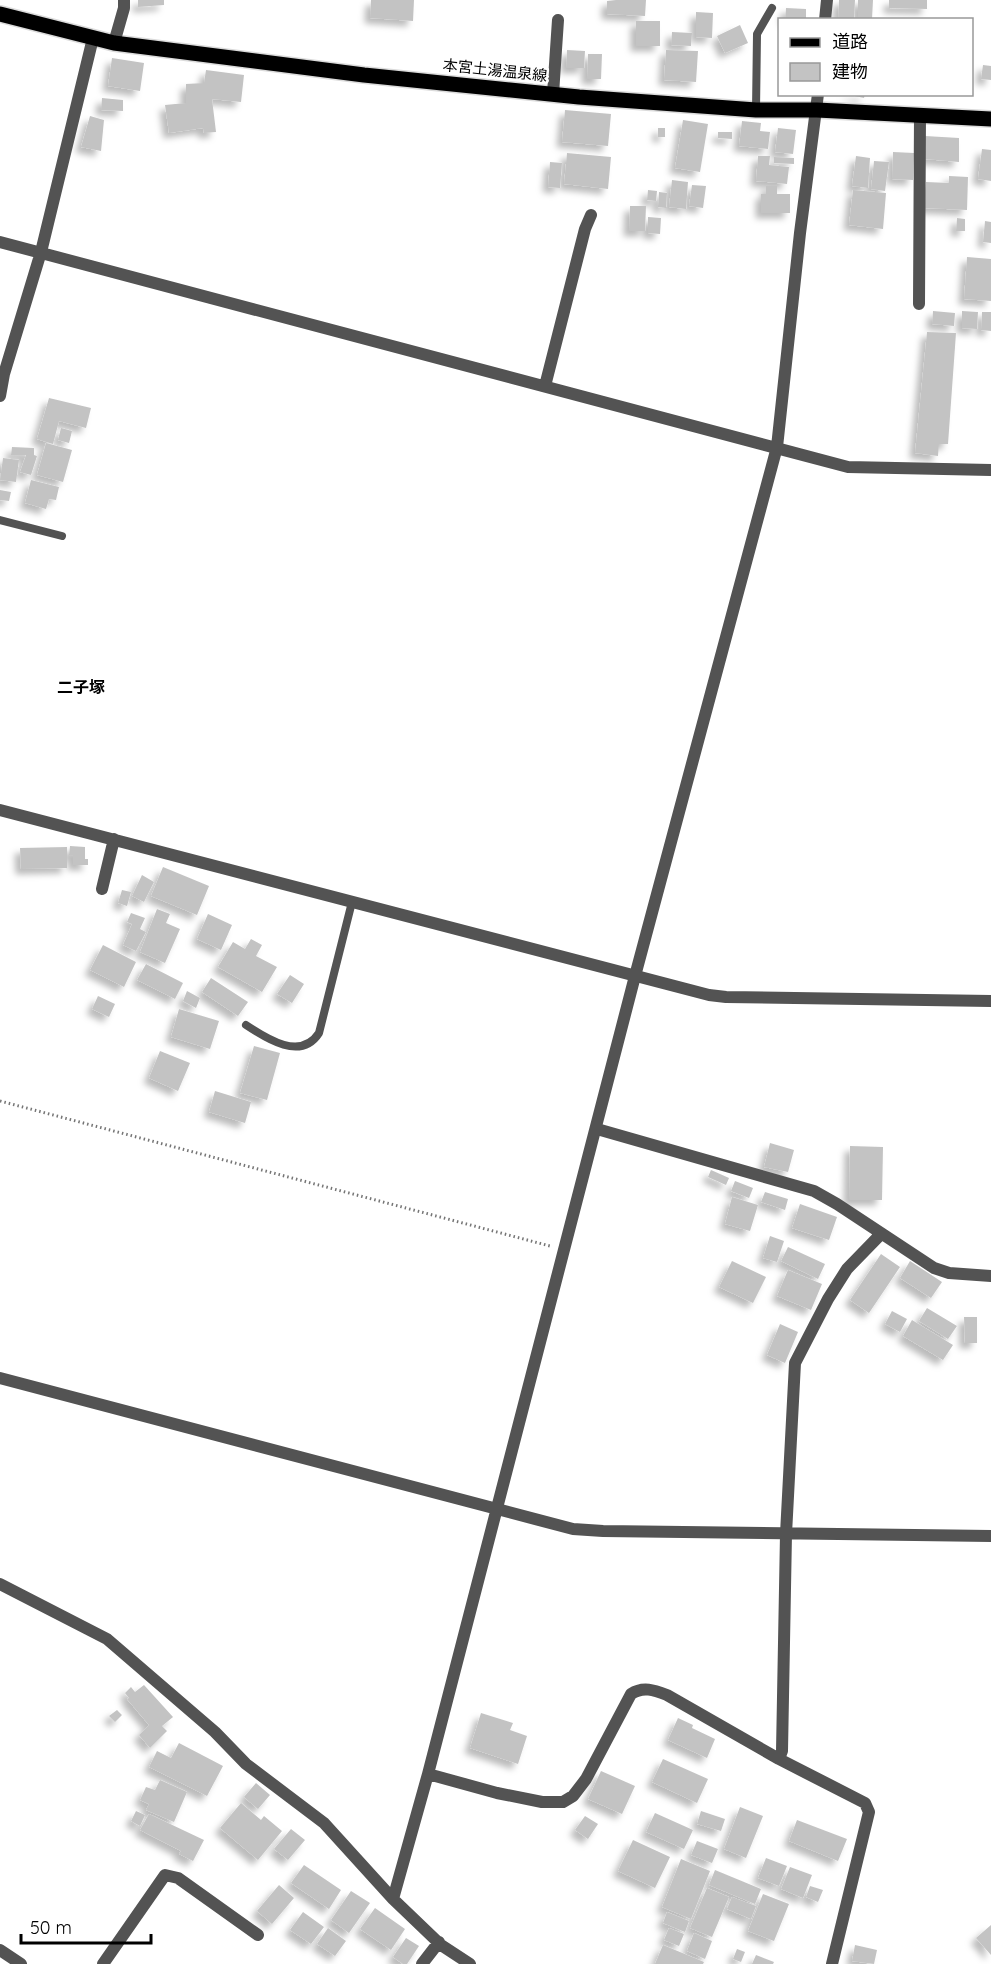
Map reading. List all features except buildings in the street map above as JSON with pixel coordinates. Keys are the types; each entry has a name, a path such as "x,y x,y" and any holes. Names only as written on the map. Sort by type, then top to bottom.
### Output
{"main road":[{"name":"本宮土湯温泉線","path":"0,14 114,43 364,75 553,94 756,110 818,102 920,115 991,118"}],"street":[{"path":"114,43 124,8 124,0"},
{"path":"825,18 827,0"},
{"path":"553,94 558,20"},
{"path":"0,396 4,374 41,252 93,38"},
{"path":"393,1899 428,1774 635,976 777,447 800,233 818,102"},
{"path":"919,304 920,115"},
{"path":"545,386 585,229 591,215"},
{"path":"0,242 848,467 991,470"},
{"path":"0,810 709,995 991,1001"},
{"path":"102,889 114,839"},
{"path":"597,1128 814,1191 940,1271 991,1276"},
{"path":"779,1759 782,1751 786,1534 795,1363 828,1299 847,1269 881,1234"},
{"path":"0,1378 573,1529 991,1536"},
{"path":"0,1584 107,1639 215,1732 246,1764 324,1822 393,1899 439,1942 470,1964"},
{"path":"428,1774 542,1802 563,1802 573,1796 586,1779 631,1694 643,1689 651,1689 667,1695 779,1759 862,1799 869,1812 832,1964"},
{"path":"103,1964 165,1875 178,1878 258,1935"},
{"path":"422,1964 439,1942"},
{"path":"0,1950 21,1964"}],"lane":[{"path":"756,110 757,34 772,8"},
{"path":"0,520 62,536"},
{"path":"246,1026 276,1043 294,1046 313,1043 319,1033 352,902"}],"path":[{"path":"0,1101 563,1250"}],"district":[{"name":"二子塚","path":"81,687"}]}
